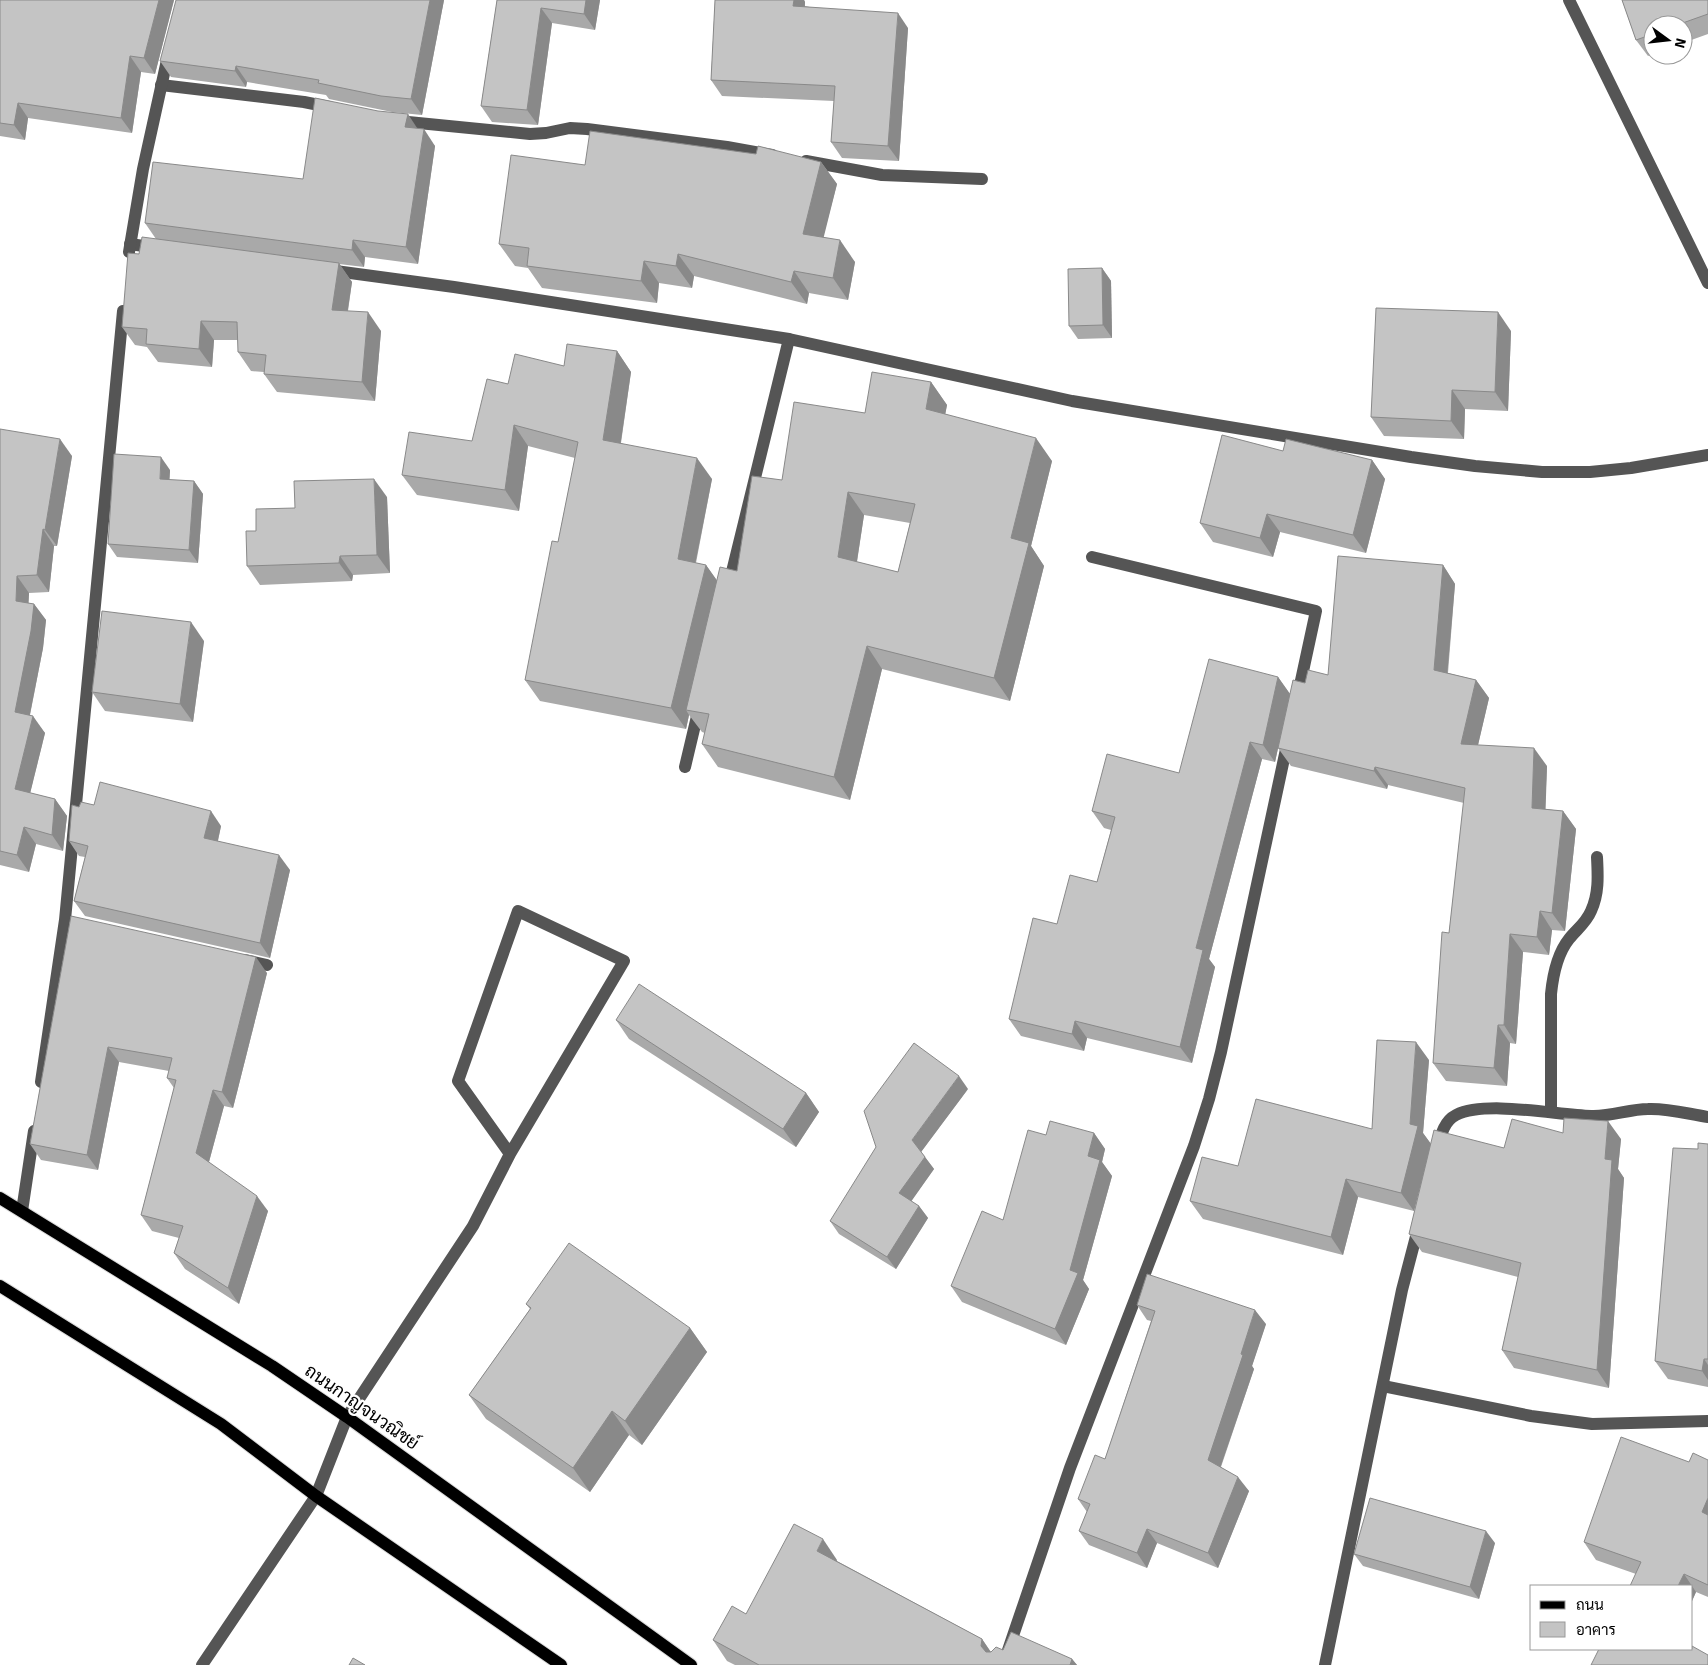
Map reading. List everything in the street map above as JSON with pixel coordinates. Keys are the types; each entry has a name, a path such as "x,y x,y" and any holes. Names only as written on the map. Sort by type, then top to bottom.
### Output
{"main road":[{"name":"ถนนกาญจนวณิชย์","path":"0,1198 272,1366 347,1417 691,1665"},
{"path":"0,1286 222,1424 316,1496 561,1665"}],"street":[{"path":"1569,0 1708,283"},
{"path":"128,264 143,169 172,38"},
{"path":"161,84 304,102 344,110"},
{"path":"383,118 530,134 546,134 570,128 587,129 727,146 882,175 982,179"},
{"path":"130,244 169,249"},
{"path":"316,269 454,287 789,339 1072,401 1411,458 1542,472 1590,472 1631,468 1708,455"},
{"path":"40,1094 70,921 125,294"},
{"path":"726,596 789,339"},
{"path":"1092,557 1316,611 1295,707"},
{"path":"685,767 701,700"},
{"path":"1003,1665 1070,1468 1194,1146 1209,1099 1291,726"},
{"path":"1551,1111 1551,994 1553,979 1559,956 1568,940 1584,924 1592,909 1598,883 1598,857"},
{"path":"202,1665 316,1496 347,1417 473,1226 510,1154 624,961 518,911 458,1081 510,1154"},
{"path":"229,956 267,965"},
{"path":"1436,1156 1444,1128 1450,1119 1459,1114 1479,1109 1551,1111 1602,1116 1654,1109 1708,1117"},
{"path":"22,1210 37,1114"},
{"path":"1325,1665 1402,1290 1421,1214"},
{"path":"1383,1386 1531,1416 1592,1424 1708,1421"}],"building":[{"path":"0,0 159,0 144,58 130,56 121,118 18,103 14,125 0,123"},
{"path":"176,0 430,0 411,99 381,96 318,83 319,80 236,66 235,71 160,61"},
{"path":"497,0 586,0 584,14 541,8 527,110 481,106"},
{"path":"715,0 794,0 793,6 898,13 888,146 831,142 835,86 711,80"},
{"path":"1622,0 1708,0 1708,14 1693,19 1693,15 1643,15 1643,38 1636,40"},
{"path":"315,98 378,111 408,114 405,127 424,129 406,247 353,240 352,250 145,223 153,162 303,179"},
{"path":"590,131 756,154 758,146 821,162 803,234 840,240 833,278 794,271 791,282 678,254 676,266 644,261 641,281 527,266 529,248 499,244 511,155 585,165"},
{"path":"142,237 339,263 332,310 368,312 362,382 264,374 266,355 238,352 237,322 201,321 199,349 146,344 147,329 122,327 128,253 139,254"},
{"path":"1102,268 1103,325 1069,326 1068,269"},
{"path":"1376,308 1498,312 1495,392 1452,390 1451,421 1371,417"},
{"path":"567,344 617,351 603,440 697,458 678,559 706,565 671,708 525,680 552,541 558,542 578,442 514,425 505,490 402,475 409,432 472,441 487,379 508,384 515,354 564,366"},
{"path":"872,372 931,382 926,409 1036,438 1011,538 1029,543 994,678 867,646 834,777 702,744 709,714 686,710 720,567 737,571 752,476 782,480 794,402 865,413","holes":["848,492 915,504 898,572 838,557"]},
{"path":"0,429 60,439 45,530 43,529 37,575 17,576 16,601 34,604 31,631 15,712 33,716 15,789 55,799 52,835 24,827 17,855 0,851"},
{"path":"1222,435 1283,451 1286,439 1372,460 1353,535 1267,514 1260,538 1200,523"},
{"path":"114,454 161,457 160,479 194,481 189,550 108,544"},
{"path":"374,479 377,555 340,556 339,563 247,566 246,531 256,531 256,509 295,508 294,481"},
{"path":"1338,556 1443,565 1434,670 1476,680 1461,744 1534,748 1532,808 1563,811 1552,913 1540,911 1537,937 1510,934 1504,1025 1498,1025 1494,1068 1433,1063 1442,932 1449,933 1465,788 1375,767 1374,771 1278,748 1293,680 1305,683 1308,670 1328,675"},
{"path":"102,611 191,622 180,704 92,692"},
{"path":"1209,659 1278,677 1263,745 1250,742 1196,948 1203,950 1180,1047 1075,1021 1072,1034 1009,1019 1033,918 1057,924 1070,875 1097,882 1115,817 1092,811 1107,754 1179,773"},
{"path":"100,782 211,811 204,838 279,855 260,943 74,901 88,846 69,841 72,805 79,807 81,802 94,805"},
{"path":"71,916 256,957 222,1092 213,1090 196,1153 257,1196 228,1288 174,1253 183,1226 141,1215 176,1080 167,1078 172,1058 108,1047 87,1155 30,1144"},
{"path":"639,984 806,1093 783,1129 616,1020"},
{"path":"1377,1040 1416,1042 1410,1124 1418,1126 1401,1193 1346,1179 1331,1237 1190,1201 1202,1157 1238,1166 1256,1099 1372,1129"},
{"path":"914,1043 959,1076 912,1140 925,1157 899,1193 919,1206 887,1257 830,1221 876,1147 864,1111"},
{"path":"1564,1118 1608,1121 1605,1159 1612,1160 1597,1370 1502,1350 1521,1263 1409,1234 1434,1130 1504,1148 1512,1119 1563,1133"},
{"path":"1050,1121 1094,1133 1088,1156 1100,1160 1070,1270 1078,1273 1055,1329 951,1286 982,1211 1003,1220 1028,1130 1046,1135"},
{"path":"1698,1143 1708,1144 1708,1359 1704,1359 1702,1371 1655,1361 1673,1148 1698,1149"},
{"path":"569,1243 690,1328 625,1421 612,1411 573,1468 469,1395 531,1308 526,1304"},
{"path":"1147,1274 1255,1310 1241,1354 1243,1355 1208,1460 1238,1477 1208,1553 1147,1529 1137,1553 1079,1531 1090,1504 1078,1499 1095,1455 1105,1459 1155,1311 1137,1305"},
{"path":"1621,1437 1689,1462 1693,1453 1708,1460 1708,1498 1702,1512 1708,1515 1708,1585 1684,1574 1678,1585 1630,1585 1641,1562 1584,1542"},
{"path":"1370,1498 1486,1531 1470,1587 1354,1554"},
{"path":"794,1524 823,1539 817,1551 982,1639 981,1646 986,1652 991,1652 996,1647 1003,1650 1011,1632 1072,1659 1070,1665 759,1665 713,1640 732,1606 746,1614"},
{"path":"1693,1647 1708,1655 1708,1665 1591,1665 1598,1650 1693,1650"},
{"path":"353,1658 365,1665 349,1665"}]}
